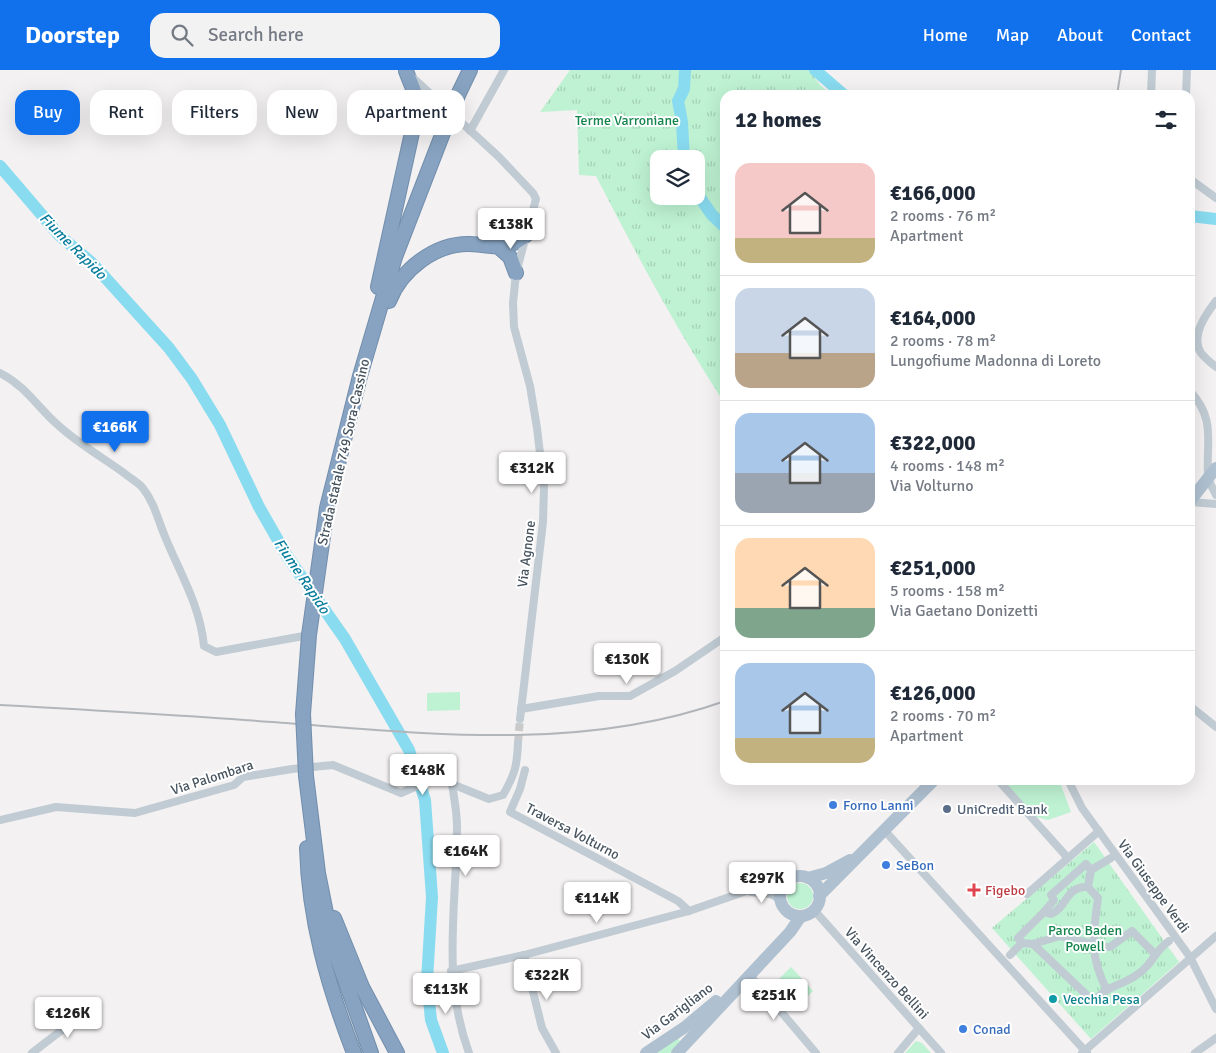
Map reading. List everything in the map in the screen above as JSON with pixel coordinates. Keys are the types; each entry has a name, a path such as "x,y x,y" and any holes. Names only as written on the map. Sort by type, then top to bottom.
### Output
{"highway":[{"name":"Strada statale 749 Sora-Cassino","path":"371,1053 332,943 318,873 308,803 303,714 309,635 327,508 360,376 395,257 446,124 470,70"},
{"path":"406,71 414,90"},
{"path":"360,376 412,135"},
{"path":"360,376 390,298 401,279 418,262 439,252 468,244 501,248 513,245 527,234"},
{"path":"501,248 510,257 516,273"},
{"path":"308,803 306,837 308,878 314,924 323,963 354,1053"},
{"path":"308,803 334,920 362,987 397,1053"}],"main road":[{"path":"1195,496 1214,472"},
{"path":"814,910 819,896 929,785"},
{"path":"784,884 796,877 808,878 826,873 861,855"},
{"path":"808,878 816,886 819,896"},
{"name":"Via Garigliano","path":"772,949 785,924 783,905 784,884"},
{"path":"783,905 801,916"},
{"name":"Via Garigliano","path":"677,1053 772,949 790,932 801,916 814,910"},
{"name":"Via Garigliano","path":"646,1053 685,1027 749,974"}],"street":[{"path":"470,131 504,70"},
{"path":"1151,90 1152,70"},
{"path":"1186,90 1187,70"},
{"name":"Via Agnone","path":"406,71 426,90"},
{"name":"Via Agnone","path":"465,127 499,157 533,193 536,199 516,273 513,303 514,326 530,386 544,487 543,522 520,719"},
{"path":"1195,183 1216,198"},
{"path":"1216,301 1197,333 1201,352 1216,367"},
{"path":"0,373 15,381 28,392 44,412 80,444 141,486 154,505 164,536 195,601 202,623 204,646 216,652 309,635"},
{"path":"1195,395 1204,402 1212,417 1216,495"},
{"path":"1195,502 1216,504"},
{"path":"521,709 599,696 630,696 675,671 720,640"},
{"path":"1195,710 1216,727"},
{"name":"Via Palombara","path":"0,820 56,807 135,813 234,785 244,777 292,768 333,765 401,793 435,778 443,777 452,784 489,799 504,795 517,768 518,742"},
{"name":"Traversa Volturno","path":"525,770 520,789 510,812 678,901 689,911"},
{"path":"452,784 457,824 451,971 460,1028 469,1053"},
{"path":"1002,785 1067,857"},
{"name":"Via Giuseppe Verdi","path":"1070,785 1073,793 1098,831 1190,957 1216,1007"},
{"path":"885,831 1085,1052 1190,957 1216,936"},
{"path":"1027,894 1098,831"},
{"path":"1088,887 1091,870 1111,858"},
{"path":"1091,870 1086,864 1051,895 1054,900 1018,938 1022,943 1033,944 1060,936 1110,947 1132,931 1155,954"},
{"path":"451,971 689,911 758,887 784,884"},
{"path":"1064,884 1068,895"},
{"path":"1044,912 1051,914 1056,912 1068,895 1075,889 1088,887"},
{"path":"1088,887 1098,898 1094,945 1096,966 1107,990"},
{"path":"747,892 759,892 783,905"},
{"name":"Via Vincenzo Bellini","path":"814,910 941,1053"},
{"path":"1033,944 1093,1001 1107,990 1126,983 1147,966 1155,954 1169,941"},
{"path":"1010,955 1022,943"},
{"path":"524,954 542,1028 556,1053"},
{"path":"749,974 816,1053"},
{"path":"32,1053 67,1026 61,1011"},
{"path":"898,1053 919,1028"},
{"path":"1194,1053 1216,1038"}],"green space":[{"name":"Terme Varroniane","path":"570,70 809,70 826,90 720,90 720,396 658,292 596,176 579,175 577,110 540,112"},
{"path":"460,692 460,710 427,711 427,693"},
{"path":"1007,785 1061,785 1071,812 1048,820 1036,817"},
{"name":"Parco Baden Powell","path":"1094,842 1179,962 1091,1039 992,928"},
{"path":"800,883 809,887 813,896 809,905 800,909 791,905 787,896 791,887"},
{"path":"791,967 813,991 801,1002 779,979"},
{"path":"678,1037 680,1042 670,1053 653,1053"},
{"path":"916,1041 922,1043 931,1053 905,1053"}],"waterway":[{"path":"684,150 682,122 678,101 684,89 685,70"},
{"path":"815,70 838,90"},
{"name":"Fiume Rapido","path":"0,166 59,235 92,263 169,348 192,379 220,425 259,507 287,556 345,639 409,750 425,800 432,897 427,980 431,1020 443,1053"},
{"path":"705,205 720,222"},
{"path":"1195,217 1216,219"}],"tunnel":[{"path":"518,743 520,719"}],"railway":[{"path":"1118,90 1121,70"},
{"path":"0,705 204,717 386,731 500,735 614,728 670,717 720,702"}],"place":[{"name":"Forno Lanni","path":"833,805"},
{"name":"UniCredit Bank","path":"947,809"},
{"name":"SeBon","path":"886,865"},
{"name":"Figebo","path":"974,890"},
{"name":"Vecchia Pesa","path":"1053,999"},
{"name":"Conad","path":"963,1029"}]}
